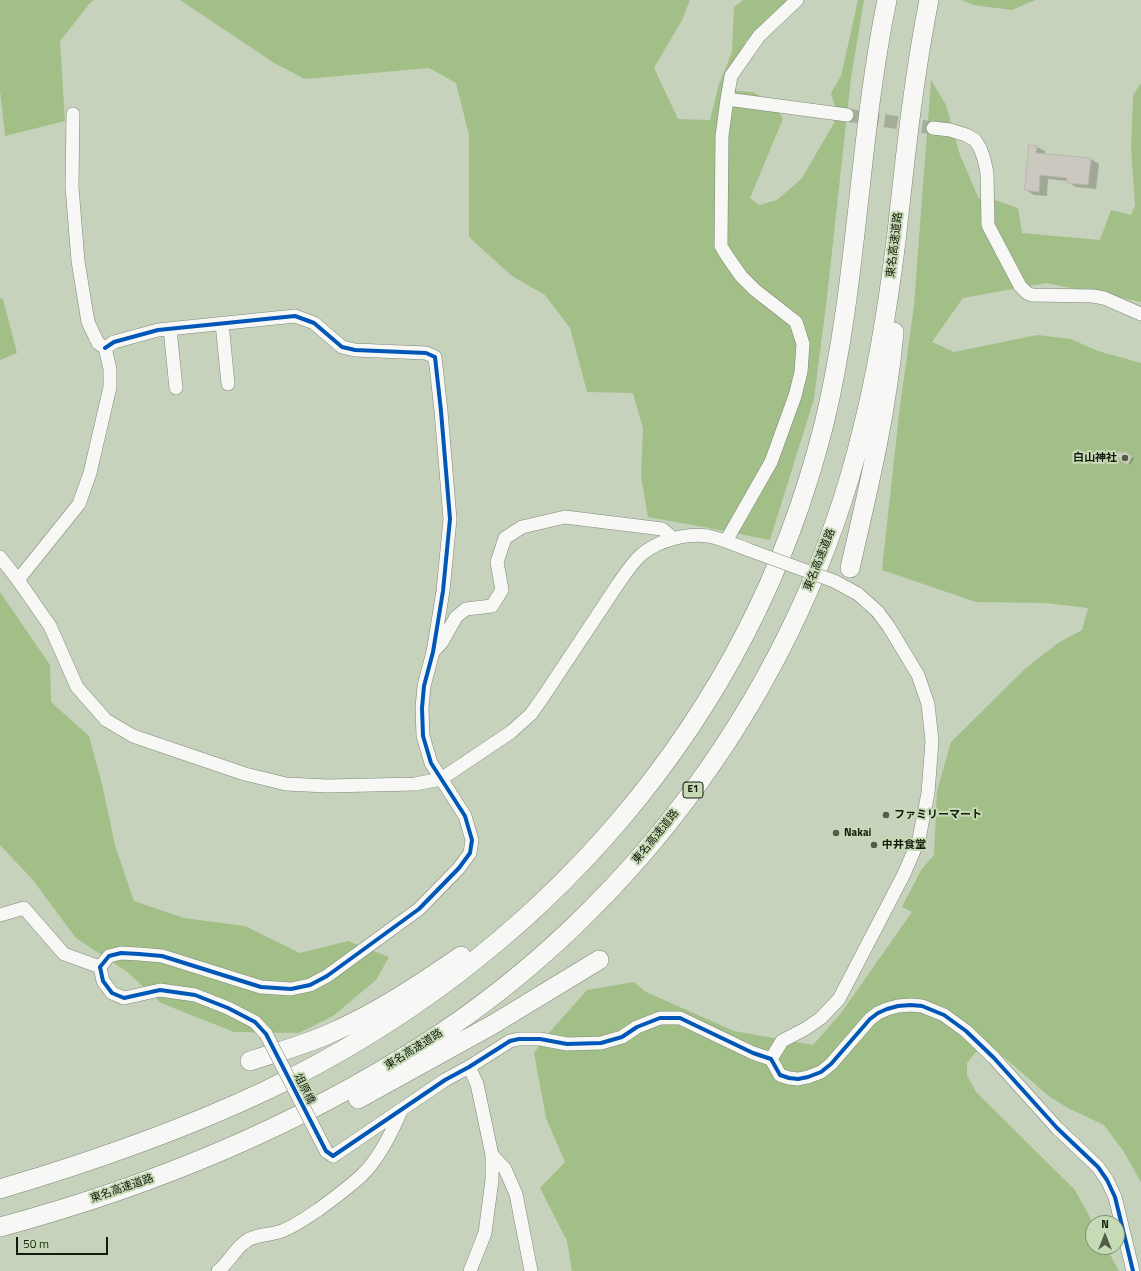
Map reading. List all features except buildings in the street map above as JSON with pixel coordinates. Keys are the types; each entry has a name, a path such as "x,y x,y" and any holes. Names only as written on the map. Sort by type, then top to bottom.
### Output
{"highway":[{"path":"0,1189 63,1170 144,1142 211,1116 269,1089 329,1057 390,1021 464,970 505,937 575,871 603,841 648,787 698,714 726,669 744,636 770,582 791,531 805,489 820,438 838,356 850,277 869,108 887,0"},
{"name":"東名高速道路","path":"0,1227 67,1208 147,1180 232,1147 285,1123 326,1102 378,1073 425,1044 464,1018 511,981 575,926 632,867 684,803 734,732 775,661 808,590 842,504 862,433 884,322 913,93 929,0"},
{"path":"850,568 877,447 891,368 895,315 895,244"},
{"path":"250,1061 331,1033 375,1011 415,988 485,939 523,906 577,854 698,714"},
{"path":"67,1208 136,1191 194,1172 293,1131 359,1098 492,1025 599,960"}],"street":[{"path":"726,541 771,462 801,372 803,344 796,322 755,290 740,276 722,246 722,136 731,76 759,36 797,0"},
{"path":"727,99 847,115"},
{"path":"18,580 79,504 90,473 110,387 110,369 105,348 98,343 88,322 78,261 72,187 73,114"},
{"path":"933,128 950,130 966,135 974,140 980,148 992,175 988,225 1020,286 1027,293 1037,296 1093,296 1104,298 1141,314"},
{"path":"0,915 24,908 64,954 100,966 109,956 121,953 162,956 261,986 291,989 310,985 327,976 419,909 459,868 470,853 472,840 465,816 431,763 423,736 422,708 424,686 433,652 443,591 450,519 435,358 426,353 355,350 342,347 314,323 295,316 158,330 114,342 105,348"},
{"path":"222,324 228,384"},
{"path":"170,328 176,388"},
{"path":"433,652 442,642 456,617 466,609 492,606 502,590 497,562 505,538 522,527 565,517 662,529 673,538"},
{"path":"0,557 50,626 77,687 106,720 133,736 245,774 286,784 327,786 415,784 441,779 511,732 531,714 630,566 642,554 673,538 708,536 726,541 834,581 858,594 878,612 889,627 918,675 928,704 932,741 928,785 919,839 904,874 839,999 821,1018 805,1029 782,1041 771,1059"},
{"name":"俎原橋","path":"100,966 103,981 112,993 124,998 160,990 195,995 228,1008 255,1022 266,1034 326,1151 333,1156 401,1111"},
{"path":"218,1271 223,1267 240,1245 253,1237 281,1232 297,1224 333,1200 362,1175 377,1155 401,1111 445,1080 469,1067 510,1041 519,1039 540,1039 567,1044 601,1043 622,1037 636,1027 660,1018 680,1018 753,1053 771,1059 780,1074 789,1078 798,1079 821,1072 831,1064 870,1019 882,1011 898,1006 911,1005 922,1006 944,1015 966,1031 994,1058 1057,1128 1098,1167 1107,1180 1114,1197 1133,1271"},
{"path":"469,1067 477,1084 492,1155 492,1180 486,1233 470,1271"},
{"path":"492,1155 505,1169 516,1194 530,1271"}],"green space":[{"path":"0,0 95,0 91,2 60,41 65,121 5,136 0,90"},
{"path":"180,0 690,0 682,20 654,68 678,119 710,120 719,84 732,52 734,7 743,0 791,0 763,23 745,42 752,49 735,79 736,91 753,92 774,104 783,119 750,198 759,205 777,200 802,178 834,123 836,110 831,93 841,76 858,0 864,0 851,78 827,297 814,399 770,540 648,517 641,476 643,428 633,393 587,392 570,328 545,295 512,276 469,237 469,135 456,83 429,68 305,79 274,63"},
{"path":"962,0 1035,0 1012,10 973,5"},
{"path":"931,80 946,105 960,155 979,199 995,200 1018,208 1022,233 1100,240 1111,210 1131,215 1135,205 1131,148 1133,95 1141,83 1141,302 1046,283 963,298 932,342 954,352 1037,335 1071,339 1098,351 1141,363 1141,1182 1124,1152 1104,1125 1068,1108 1050,1097 992,1047 982,1047 967,1063 967,1075 976,1092 1075,1190 1089,1215 1085,1215 1085,1255 1110,1255 1119,1271 572,1271 567,1241 540,1188 565,1162 546,1118 534,1053 546,1036 587,990 634,982 646,992 734,1031 813,1045 841,1013 912,912 902,907 921,870 934,855 937,791 951,742 1026,668 1058,643 1082,630 1088,608 1046,603 976,602 882,570 899,414 914,305"},
{"path":"0,298 3,299 17,353 0,360"},
{"path":"0,592 50,665 51,702 89,736 102,784 115,845 134,901 184,918 245,926 300,953 348,941 389,957 376,980 333,1016 299,1033 234,1032 161,1003 126,971 76,938 32,879 0,845"}],"tunnel":[{"path":"847,115 933,128"}],"cycle path":[{"path":"105,348 114,342 158,330 295,316 314,323 342,347 355,350 426,353 435,357 450,519 443,591 433,652 424,686 422,708 423,736 431,763 465,816 472,840 470,853 459,868 419,909 327,976 310,985 291,989 261,987 162,956 121,953 109,956 100,967 103,981 112,993 124,998 160,990 195,995 228,1008 255,1022 266,1034 326,1151 333,1156 445,1080 469,1067 510,1041 519,1039 540,1039 567,1044 601,1043 622,1037 637,1027 660,1018 680,1018 753,1053 771,1059 780,1075 798,1079 821,1072 831,1064 870,1019 878,1013 898,1006 922,1006 944,1015 966,1031 994,1058 1057,1128 1098,1167 1107,1180 1115,1197 1133,1271"}],"place":[{"name":"白山神社","path":"1125,458"},
{"name":"ファミリーマート","path":"886,815"},
{"name":"Nakai","path":"836,833"},
{"name":"中井食堂","path":"874,845"}]}
